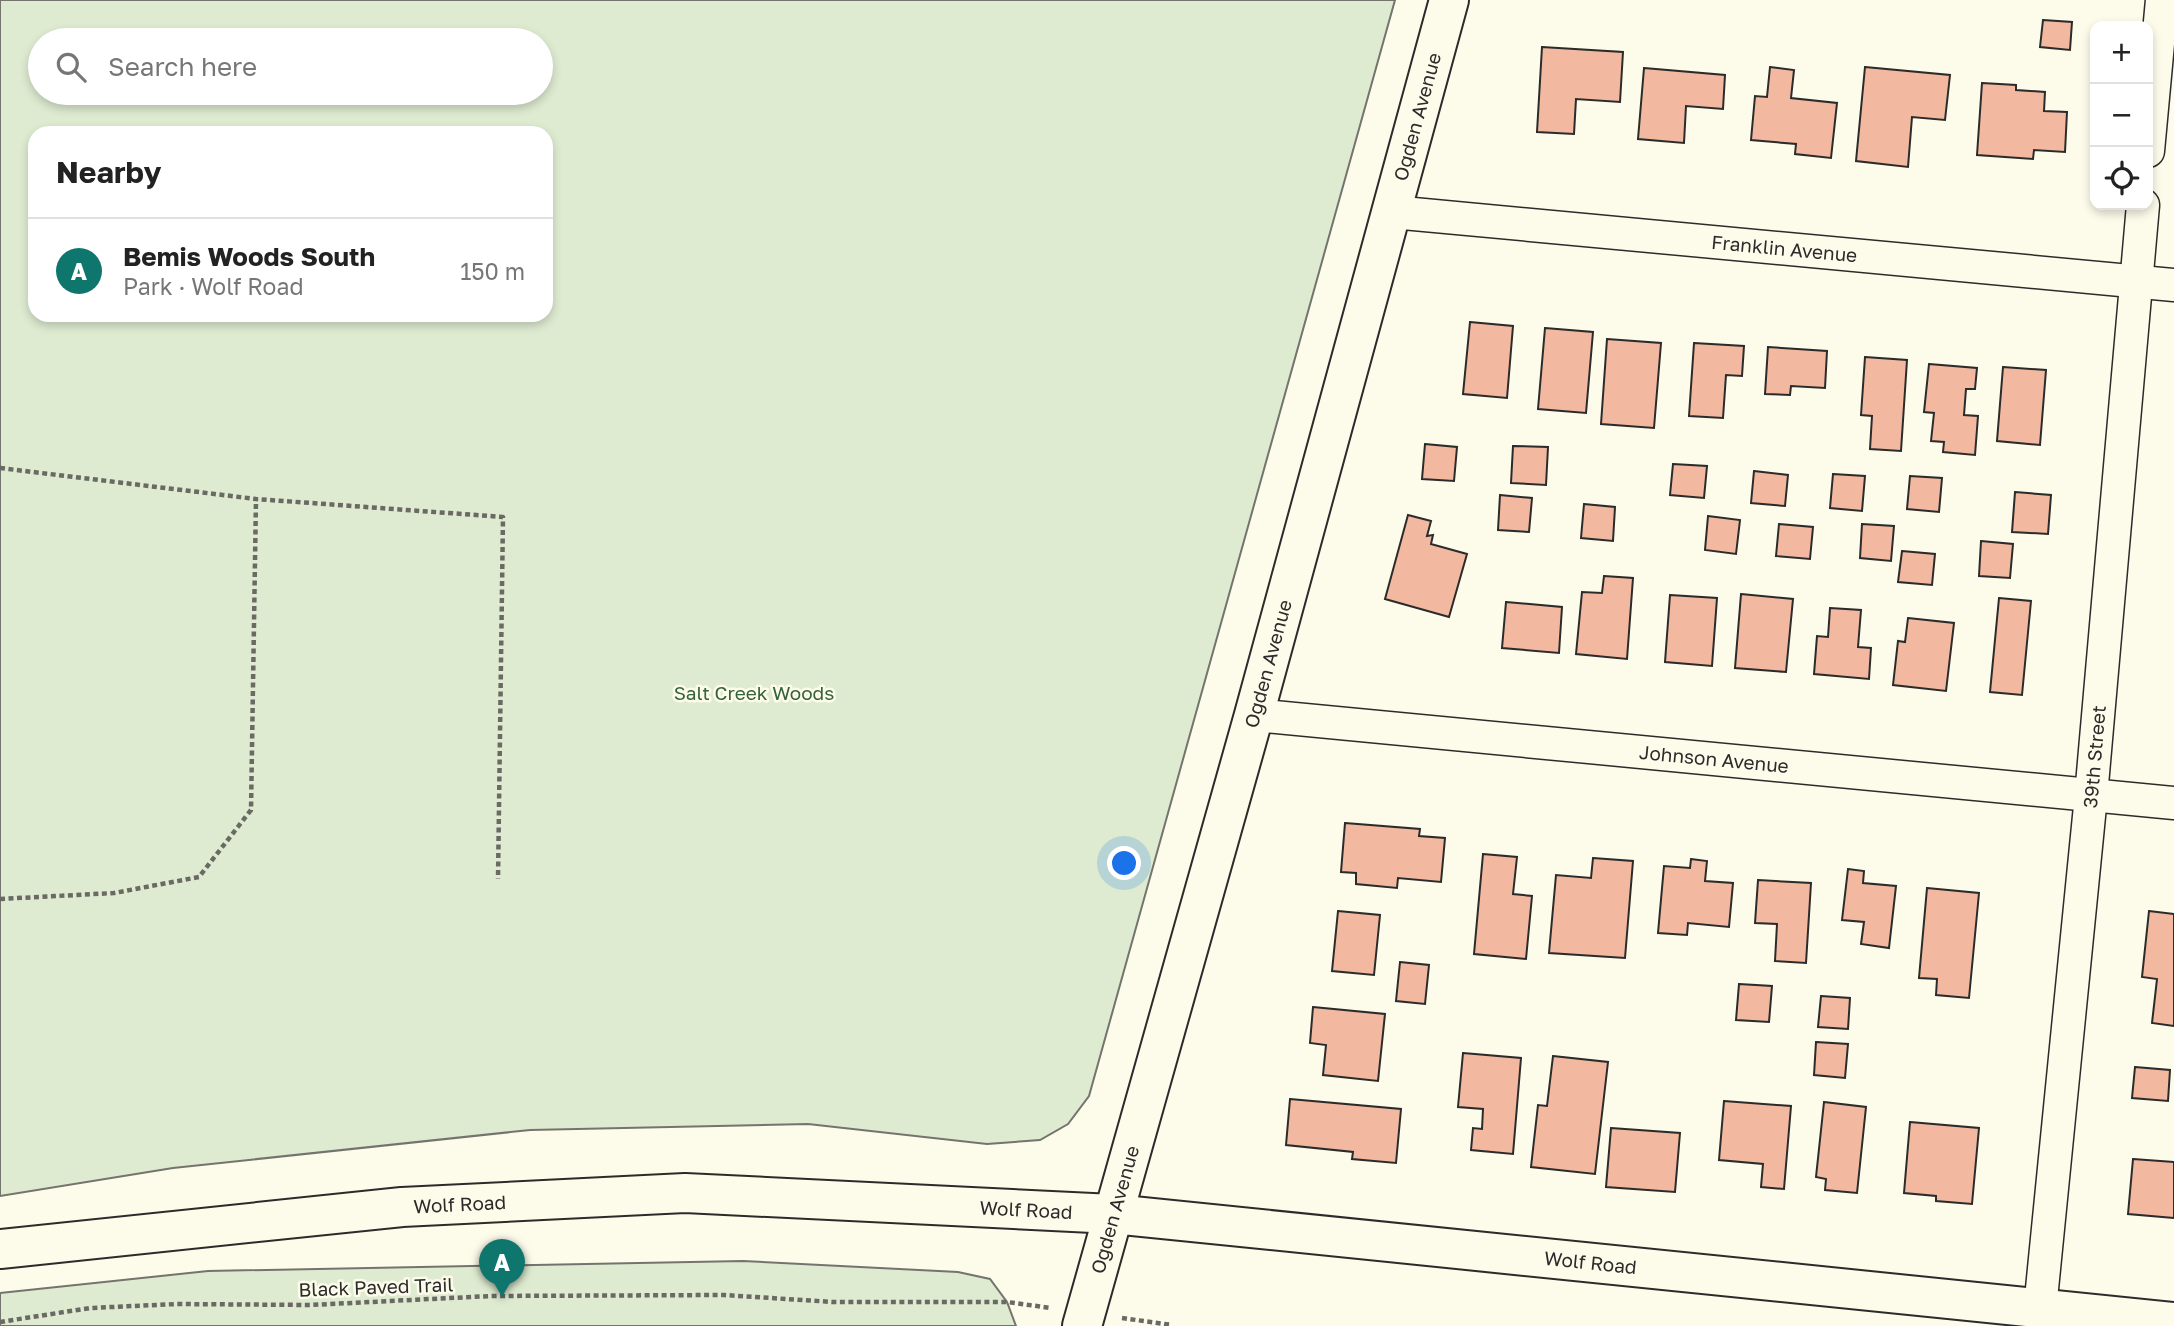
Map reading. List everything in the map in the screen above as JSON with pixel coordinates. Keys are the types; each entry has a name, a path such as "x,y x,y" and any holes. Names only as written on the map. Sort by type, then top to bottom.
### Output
{"main road":[{"name":"Ogden Avenue","path":"1082,1326 1254,715 1449,0"},
{"name":"Wolf Road","path":"0,1249 402,1207 685,1193 1113,1214 2174,1322"}],"street":[{"path":"2148,147 2162,0"},
{"name":"39th Street","path":"2040,1310 2091,796 2142,210"},
{"name":"Franklin Avenue","path":"1392,212 2174,285"},
{"name":"Johnson Avenue","path":"1254,715 2174,803"}],"path":[{"path":"0,468 256,499 503,517 498,879"},
{"path":"0,899 114,893 199,877 251,810 256,499"},
{"name":"Black Paved Trail","path":"0,1322 103,1308 177,1304 310,1305 491,1296 724,1294 833,1302 1007,1301"}],"green space":[{"name":"Salt Creek Woods","path":"0,0 1395,0 1089,1096 1068,1124 1040,1140 987,1144 808,1124 530,1130 173,1168 0,1196"},
{"path":"743,1261 958,1272 990,1279 1007,1302 1016,1326 0,1326 0,1293 208,1271"}],"building":[{"path":"2043,20 2072,22 2070,50 2040,47"},
{"path":"1542,47 1623,52 1620,102 1576,99 1574,134 1537,132"},
{"path":"1770,67 1794,70 1791,98 1837,103 1831,158 1795,154 1796,144 1751,140 1755,96 1767,97"},
{"path":"1865,67 1950,75 1945,120 1912,117 1908,167 1856,161"},
{"path":"1644,68 1725,75 1723,109 1686,106 1684,143 1638,139"},
{"path":"1982,83 2016,85 2016,90 2045,92 2044,111 2067,112 2065,152 2034,150 2033,159 1977,155"},
{"path":"1470,322 1513,326 1507,398 1463,394"},
{"path":"1545,328 1593,332 1586,413 1538,409"},
{"path":"1607,339 1661,343 1654,428 1601,424"},
{"path":"1694,343 1744,346 1742,376 1726,375 1723,418 1689,416"},
{"path":"1768,347 1827,351 1825,388 1791,386 1790,395 1765,394"},
{"path":"1865,357 1907,360 1901,451 1870,449 1872,416 1861,415"},
{"path":"1929,364 1977,368 1975,389 1966,389 1964,415 1978,416 1975,455 1943,452 1944,442 1931,441 1934,413 1924,412"},
{"path":"2003,367 2046,370 2040,445 1997,441"},
{"path":"1425,444 1457,447 1454,481 1422,479"},
{"path":"1513,446 1548,447 1546,485 1511,483"},
{"path":"1673,464 1707,466 1704,498 1670,495"},
{"path":"1754,471 1788,475 1785,506 1751,503"},
{"path":"1833,474 1865,476 1862,511 1830,508"},
{"path":"1910,476 1942,478 1939,512 1907,509"},
{"path":"2015,492 2051,495 2048,534 2012,532"},
{"path":"1500,495 1532,498 1529,532 1498,530"},
{"path":"1584,504 1615,507 1613,541 1581,538"},
{"path":"1408,515 1431,521 1427,536 1433,535 1431,544 1467,554 1449,617 1385,599"},
{"path":"1708,516 1740,520 1736,554 1705,550"},
{"path":"1779,524 1813,527 1810,559 1776,556"},
{"path":"1862,524 1894,526 1891,561 1860,558"},
{"path":"1981,541 2013,544 2010,578 1979,576"},
{"path":"1902,551 1935,554 1932,585 1898,582"},
{"path":"1604,576 1633,578 1627,659 1576,654 1582,592 1602,593"},
{"path":"1741,594 1793,599 1786,672 1735,668"},
{"path":"1670,595 1717,598 1712,666 1665,662"},
{"path":"1999,598 2031,601 2022,695 1990,692"},
{"path":"1506,602 1562,607 1559,653 1502,648"},
{"path":"1830,608 1861,610 1858,647 1871,648 1869,679 1814,674 1817,636 1828,637"},
{"path":"1908,618 1954,623 1946,691 1893,685 1898,641 1905,642"},
{"path":"1345,823 1420,829 1419,836 1445,838 1441,882 1398,878 1397,888 1356,884 1356,873 1341,872"},
{"path":"1483,854 1517,857 1513,894 1532,896 1526,959 1474,954"},
{"path":"1593,858 1633,861 1625,958 1549,953 1556,875 1591,878"},
{"path":"1691,859 1707,861 1705,881 1733,883 1729,927 1688,923 1687,935 1658,933 1664,866 1690,868"},
{"path":"1848,869 1864,871 1863,883 1896,886 1889,948 1861,944 1864,922 1842,920"},
{"path":"1758,880 1811,883 1806,963 1775,961 1777,924 1755,923"},
{"path":"1927,888 1979,893 1969,998 1936,995 1937,979 1919,978"},
{"path":"1338,911 1380,915 1374,975 1332,971"},
{"path":"2149,911 2174,914 2174,1026 2152,1023 2157,979 2142,977"},
{"path":"1400,962 1429,965 1425,1004 1396,1001"},
{"path":"1739,984 1772,986 1769,1022 1736,1020"},
{"path":"1821,996 1850,998 1848,1029 1818,1027"},
{"path":"1313,1007 1385,1014 1378,1081 1323,1075 1326,1045 1310,1043"},
{"path":"1816,1042 1848,1044 1845,1078 1814,1075"},
{"path":"1463,1053 1521,1058 1513,1154 1471,1150 1473,1128 1482,1129 1483,1109 1458,1107"},
{"path":"1553,1056 1608,1062 1595,1174 1531,1167 1538,1105 1547,1106"},
{"path":"2135,1067 2170,1070 2168,1101 2132,1098"},
{"path":"1290,1099 1401,1109 1396,1163 1352,1159 1353,1152 1286,1145"},
{"path":"1724,1101 1791,1106 1784,1189 1761,1187 1763,1164 1719,1160"},
{"path":"1824,1102 1866,1107 1857,1193 1825,1190 1826,1179 1816,1177"},
{"path":"1910,1122 1979,1128 1972,1204 1936,1201 1936,1196 1904,1193"},
{"path":"1611,1128 1680,1133 1675,1192 1606,1187"},
{"path":"2133,1159 2174,1162 2174,1218 2128,1214"}],"place":[{"name":"Bemis Woods South","path":"502,1297"}]}
